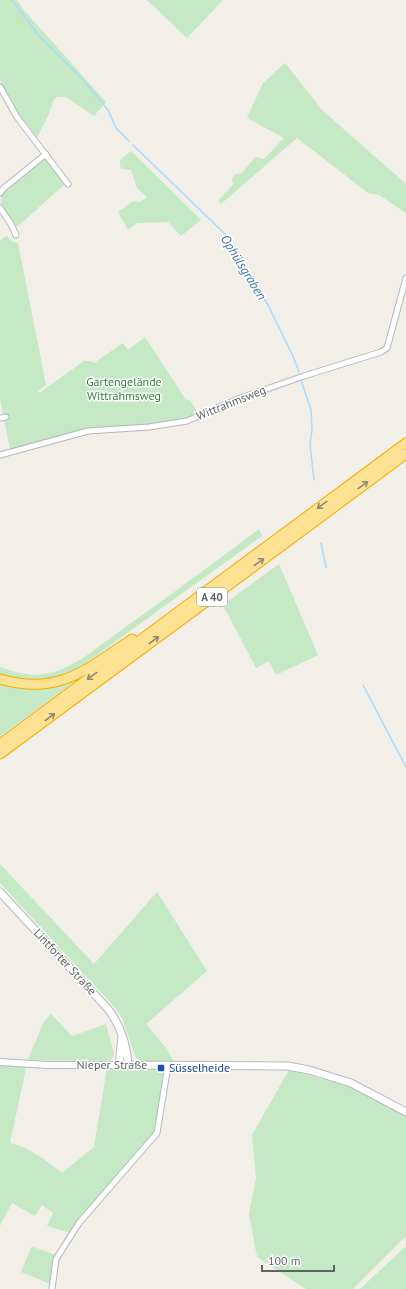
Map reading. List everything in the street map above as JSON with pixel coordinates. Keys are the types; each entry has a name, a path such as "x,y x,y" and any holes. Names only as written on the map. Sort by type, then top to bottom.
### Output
{"highway":[{"name":"A 40","path":"0,744 406,443"},
{"name":"A 40","path":"0,754 406,454"},
{"path":"0,679 38,686 48,685 74,676 176,609 191,603"}],"main road":[{"name":"Lintforter Straße","path":"0,892 108,1009 114,1018 126,1048 128,1065"},
{"name":"Lintforter Straße","path":"119,1065 122,1037"},
{"name":"Nieper Straße","path":"119,1065 288,1066 309,1070 351,1083 406,1112"}],"street":[{"path":"0,87 16,117 68,184"},
{"path":"0,193 4,188 46,154"},
{"path":"0,208 11,224 16,235"},
{"name":"Wittrahmsweg","path":"0,455 57,438 88,431 148,427 187,420 238,399 304,376 381,352 387,348 406,278"},
{"path":"0,418 6,417"},
{"name":"Nieper Straße","path":"0,1062 48,1065 119,1065"},
{"path":"52,1289 56,1259 63,1248 80,1223 157,1133 168,1065"}],"green space":[{"path":"0,0 17,0 22,8 106,102 94,116 66,97 57,97 54,99 49,114 37,137 20,116 0,80"},
{"path":"147,0 223,0 187,38"},
{"path":"285,63 322,110 406,184 406,213 379,195 368,193 297,138 221,204 218,201 233,185 232,178 236,174 242,173 255,157 264,159 284,138 247,118 263,83"},
{"path":"131,151 201,220 181,236 168,222 137,223 128,230 118,212 133,201 140,202 147,197 137,188 131,170 122,169 120,166 120,160"},
{"path":"43,159 48,160 66,183 17,227 1,205 2,194"},
{"name":"Gartengelände Wittrahmsweg","path":"6,236 13,242 18,243 46,385 38,391 39,393 84,361 91,361 94,363 123,343 128,350 145,337 186,400 190,400 198,413 166,423 87,429 10,450 0,399 0,241"},
{"path":"259,529 262,536 80,667 58,676 41,680 23,679 0,674 0,667 20,673 40,675 54,672 73,664"},
{"path":"279,564 318,655 276,675 269,661 256,668 223,605"},
{"path":"79,675 78,679 0,736 0,681 15,685"},
{"path":"0,864 94,964 157,892 207,971 146,1024 167,1049 173,1061 140,1062 136,1058 122,1018 116,1009 0,883"},
{"path":"51,1014 72,1036 106,1024 114,1054 111,1061 28,1060 43,1023"},
{"path":"0,1062 27,1064 10,1143 31,1151 62,1173 94,1147 107,1067 164,1068 156,1129 150,1139 120,1172 70,1233 47,1226 53,1213 42,1205 35,1216 12,1203 0,1226"},
{"path":"289,1070 361,1090 406,1115 406,1236 353,1289 306,1289 257,1257 249,1214 256,1178 252,1135"},
{"path":"406,1246 406,1289 360,1289"},
{"path":"34,1247 56,1255 52,1266 50,1284 21,1272 31,1248"}],"waterway":[{"name":"Ophülsgraben","path":"12,0 40,37 87,84 108,110 116,128 129,141"},
{"name":"Ophülsgraben","path":"133,145 227,236 268,305 293,356 299,372"},
{"name":"Ophülsgraben","path":"301,380 311,410 312,430 310,444 314,480"},
{"name":"Ophülsgraben","path":"321,543 326,567"},
{"name":"Ophülsgraben","path":"363,685 406,767"}],"place":[{"name":"Süsselheide","path":"161,1068"}]}
